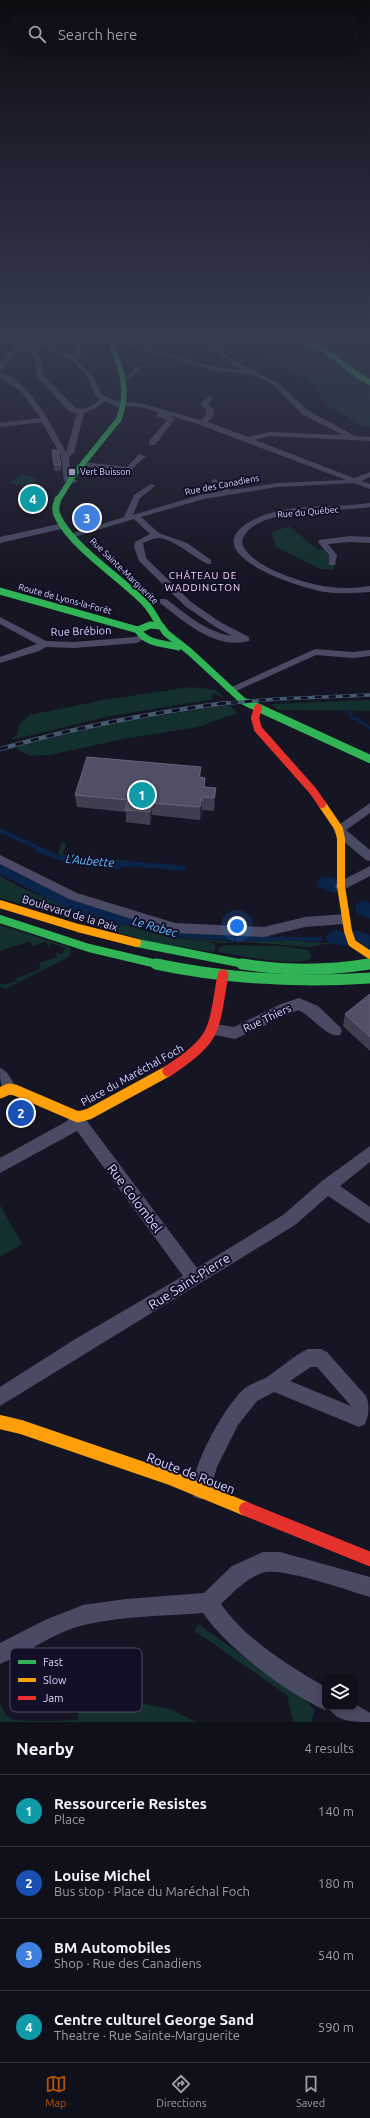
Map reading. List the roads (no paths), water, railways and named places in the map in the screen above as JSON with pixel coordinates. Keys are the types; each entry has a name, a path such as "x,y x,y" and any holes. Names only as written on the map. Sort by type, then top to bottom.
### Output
{"main road":[{"path":"63,526 60,513 62,499 73,480 119,419"},
{"name":"Rue Sainte-Marguerite","path":"63,526 146,604 154,614 147,628 166,629 166,634 190,652"},
{"name":"Route de Lyons-la-Forêt","path":"0,591 125,625 147,628 154,640 172,644 190,652"},
{"path":"154,640 161,638 166,634"},
{"path":"190,652 243,701 370,759"},
{"path":"258,708 255,718 258,729 313,791 340,831 341,886 346,919 352,942 370,956"},
{"path":"256,724 270,713"},
{"name":"Boulevard de la Paix","path":"0,904 61,924 124,942 227,961 289,969 330,970 370,964"},
{"path":"0,919 29,929 117,954 224,975 306,983 370,978"},
{"name":"Place du Maréchal Foch","path":"4,1091 21,1091 78,1117 89,1114 189,1057 206,1044 214,1030 227,961"},
{"name":"Route de Rouen","path":"0,1422 21,1427 201,1490 370,1559"}],"street":[{"path":"0,425 42,419"},
{"path":"45,419 66,456 65,475 67,479 73,480"},
{"path":"66,456 70,453 79,419"},
{"path":"152,443 171,419"},
{"path":"191,419 248,439 356,480 370,487"},
{"path":"203,423 206,419"},
{"path":"318,419 353,438"},
{"path":"248,439 269,434 370,438"},
{"path":"86,464 129,470 142,456"},
{"path":"356,480 370,474"},
{"name":"Rue des Canadiens","path":"71,535 171,508 189,500 228,492 277,485 356,480"},
{"path":"214,481 228,492"},
{"path":"151,486 137,497 128,516 156,535 177,540 191,547 208,562"},
{"name":"Rue du Québec","path":"370,505 355,508 278,513 257,521 245,529 238,542 239,547 248,558 293,582 333,591 370,589"},
{"path":"0,540 63,526"},
{"path":"156,535 139,542 138,547 142,559 188,604 202,615 246,639 241,640 213,635 202,630 163,601"},
{"path":"332,563 333,555 322,542 350,539 370,540"},
{"path":"0,620 44,644"},
{"name":"Rue Brébion","path":"0,660 36,649 44,644 59,646 137,640 147,628"},
{"path":"230,690 316,652 353,655 370,653"},
{"path":"370,807 340,831 370,857"},
{"path":"0,859 73,896 169,926 235,932 264,932 304,922 346,919"},
{"path":"341,886 370,870"},
{"name":"Rue Thiers","path":"214,1030 236,1033 286,1008 299,1004 313,1010 335,1031"},
{"path":"0,1074 4,1091"},
{"path":"0,1166 72,1126 78,1117"},
{"name":"Rue Colombel","path":"78,1117 82,1126 194,1278"},
{"name":"Rue Saint-Pierre","path":"0,1397 78,1347 142,1310 289,1220 327,1186 370,1153"},
{"path":"327,1186 370,1216"},
{"path":"201,1490 208,1465 232,1419 251,1395 273,1383"},
{"path":"12,1648 52,1628 83,1615 126,1609 208,1603 239,1573 263,1562 280,1562 370,1588"},
{"path":"208,1603 214,1615 230,1631 276,1667 322,1697"},
{"path":"0,1654 10,1649"},
{"path":"344,1710 365,1722"}],"water":[{"path":"0,828 58,855 99,861 129,861 186,866 185,871 130,866 116,869 89,867 87,865 72,863 35,851 36,849 0,833"},
{"path":"1,864 34,881 34,883 31,885 0,869"},
{"path":"52,891 100,909 96,913 49,894"},
{"path":"102,910 179,933 234,936 234,941 176,937 99,914"},
{"path":"268,934 268,936 280,938 280,935 289,938 289,935 290,937 321,937 323,942 289,940 236,941 236,936"}],"waterway":[{"path":"349,711 352,718 357,719 370,728"},
{"name":"Le Robec","path":"0,866 71,902 124,919"},
{"name":"L'Aubette","path":"326,883 335,886"},
{"name":"L'Aubette","path":"364,908 370,912"},
{"name":"Le Robec","path":"336,938 343,938"},
{"name":"Le Robec","path":"357,938 370,943"}],"railway":[{"path":"222,704 277,699 370,695"},
{"path":"222,704 226,703"},
{"path":"217,704 222,704"},
{"path":"0,749 56,734 112,722 169,711 222,704"}],"place":[{"name":"Vert Buisson","path":"72,472"},
{"name":"Centre culturel George Sand","path":"33,499"},
{"name":"BM Automobiles","path":"87,518"},
{"name":"Ressourcerie Resistes","path":"142,795"},
{"name":"Louise Michel","path":"21,1113"}],"district":[{"name":"CHÂTEAU DE WADDINGTON","path":"203,580"}]}
